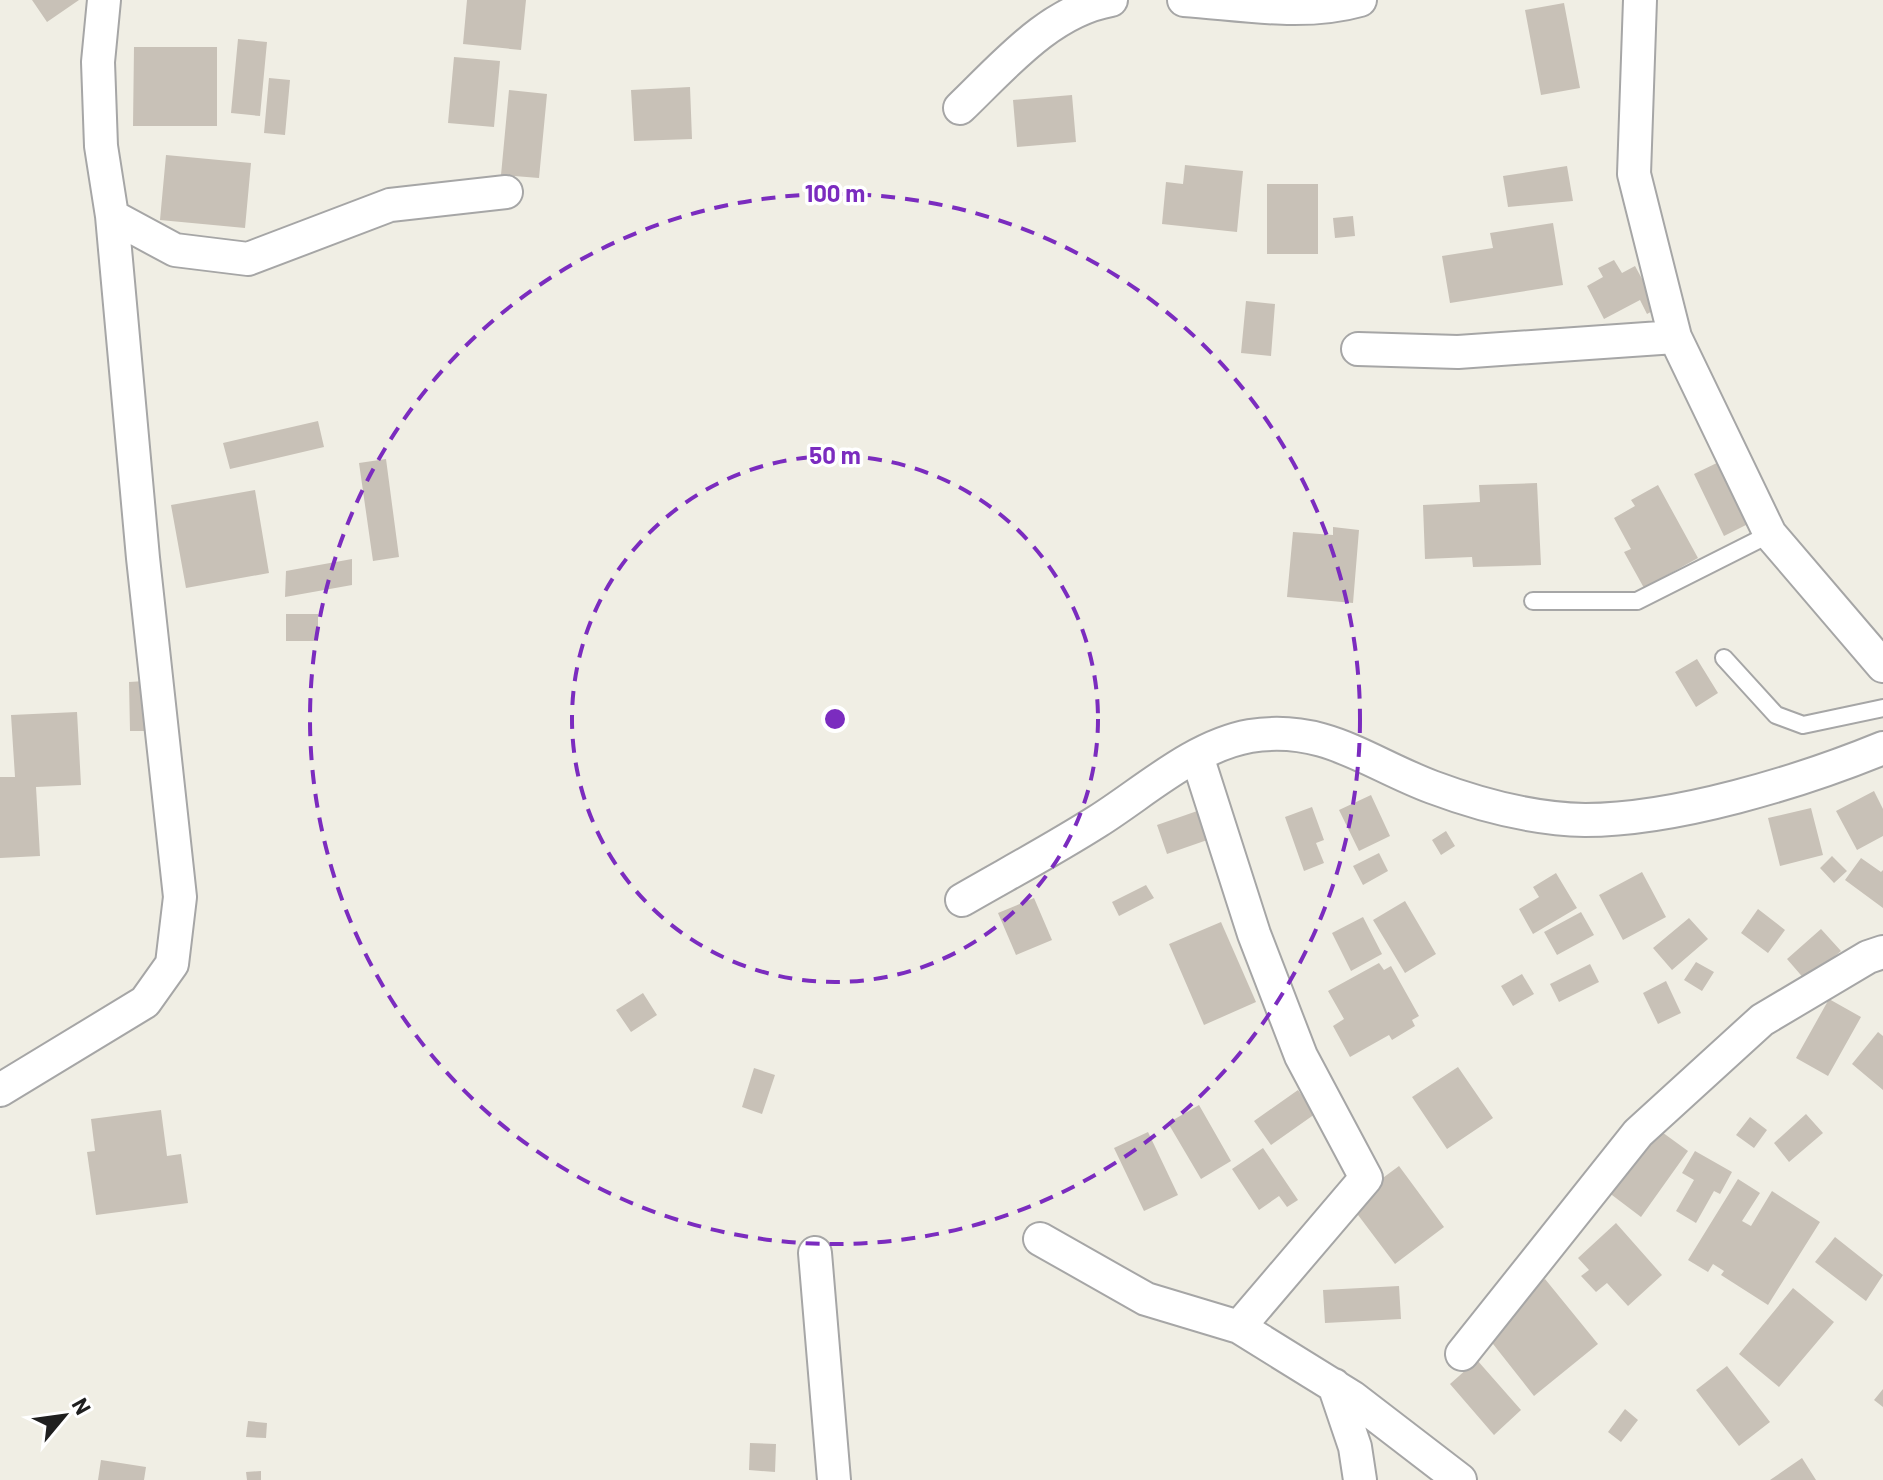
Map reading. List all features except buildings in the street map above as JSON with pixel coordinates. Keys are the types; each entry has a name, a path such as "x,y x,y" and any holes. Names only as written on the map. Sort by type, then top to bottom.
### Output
{"street":[{"path":"0,1090 145,1002 172,964 180,897 143,558 112,216 101,146 98,62 104,0"},
{"path":"960,108 1036,35 1094,3 1111,0"},
{"path":"1184,0 1307,8 1337,6 1360,0"},
{"path":"1640,0 1634,174 1675,337 1770,534 1883,666"},
{"path":"112,216 175,250 248,259 390,205 506,192"},
{"path":"1358,349 1458,352 1675,337"},
{"path":"962,900 1095,823 1197,756 1248,736 1297,733 1350,747 1431,787 1510,812 1585,820 1659,814 1826,771 1883,748"},
{"path":"1197,756 1254,934 1301,1056 1366,1178 1239,1327"},
{"path":"1462,1354 1638,1133 1762,1020 1868,957 1883,952"},
{"path":"1040,1239 1146,1299 1239,1327 1334,1385 1460,1480"},
{"path":"815,1253 834,1480"},
{"path":"1334,1385 1355,1447 1360,1480"}],"lane":[{"path":"1533,601 1637,601 1770,534"},
{"path":"1724,658 1776,715 1803,725 1883,708"}]}
